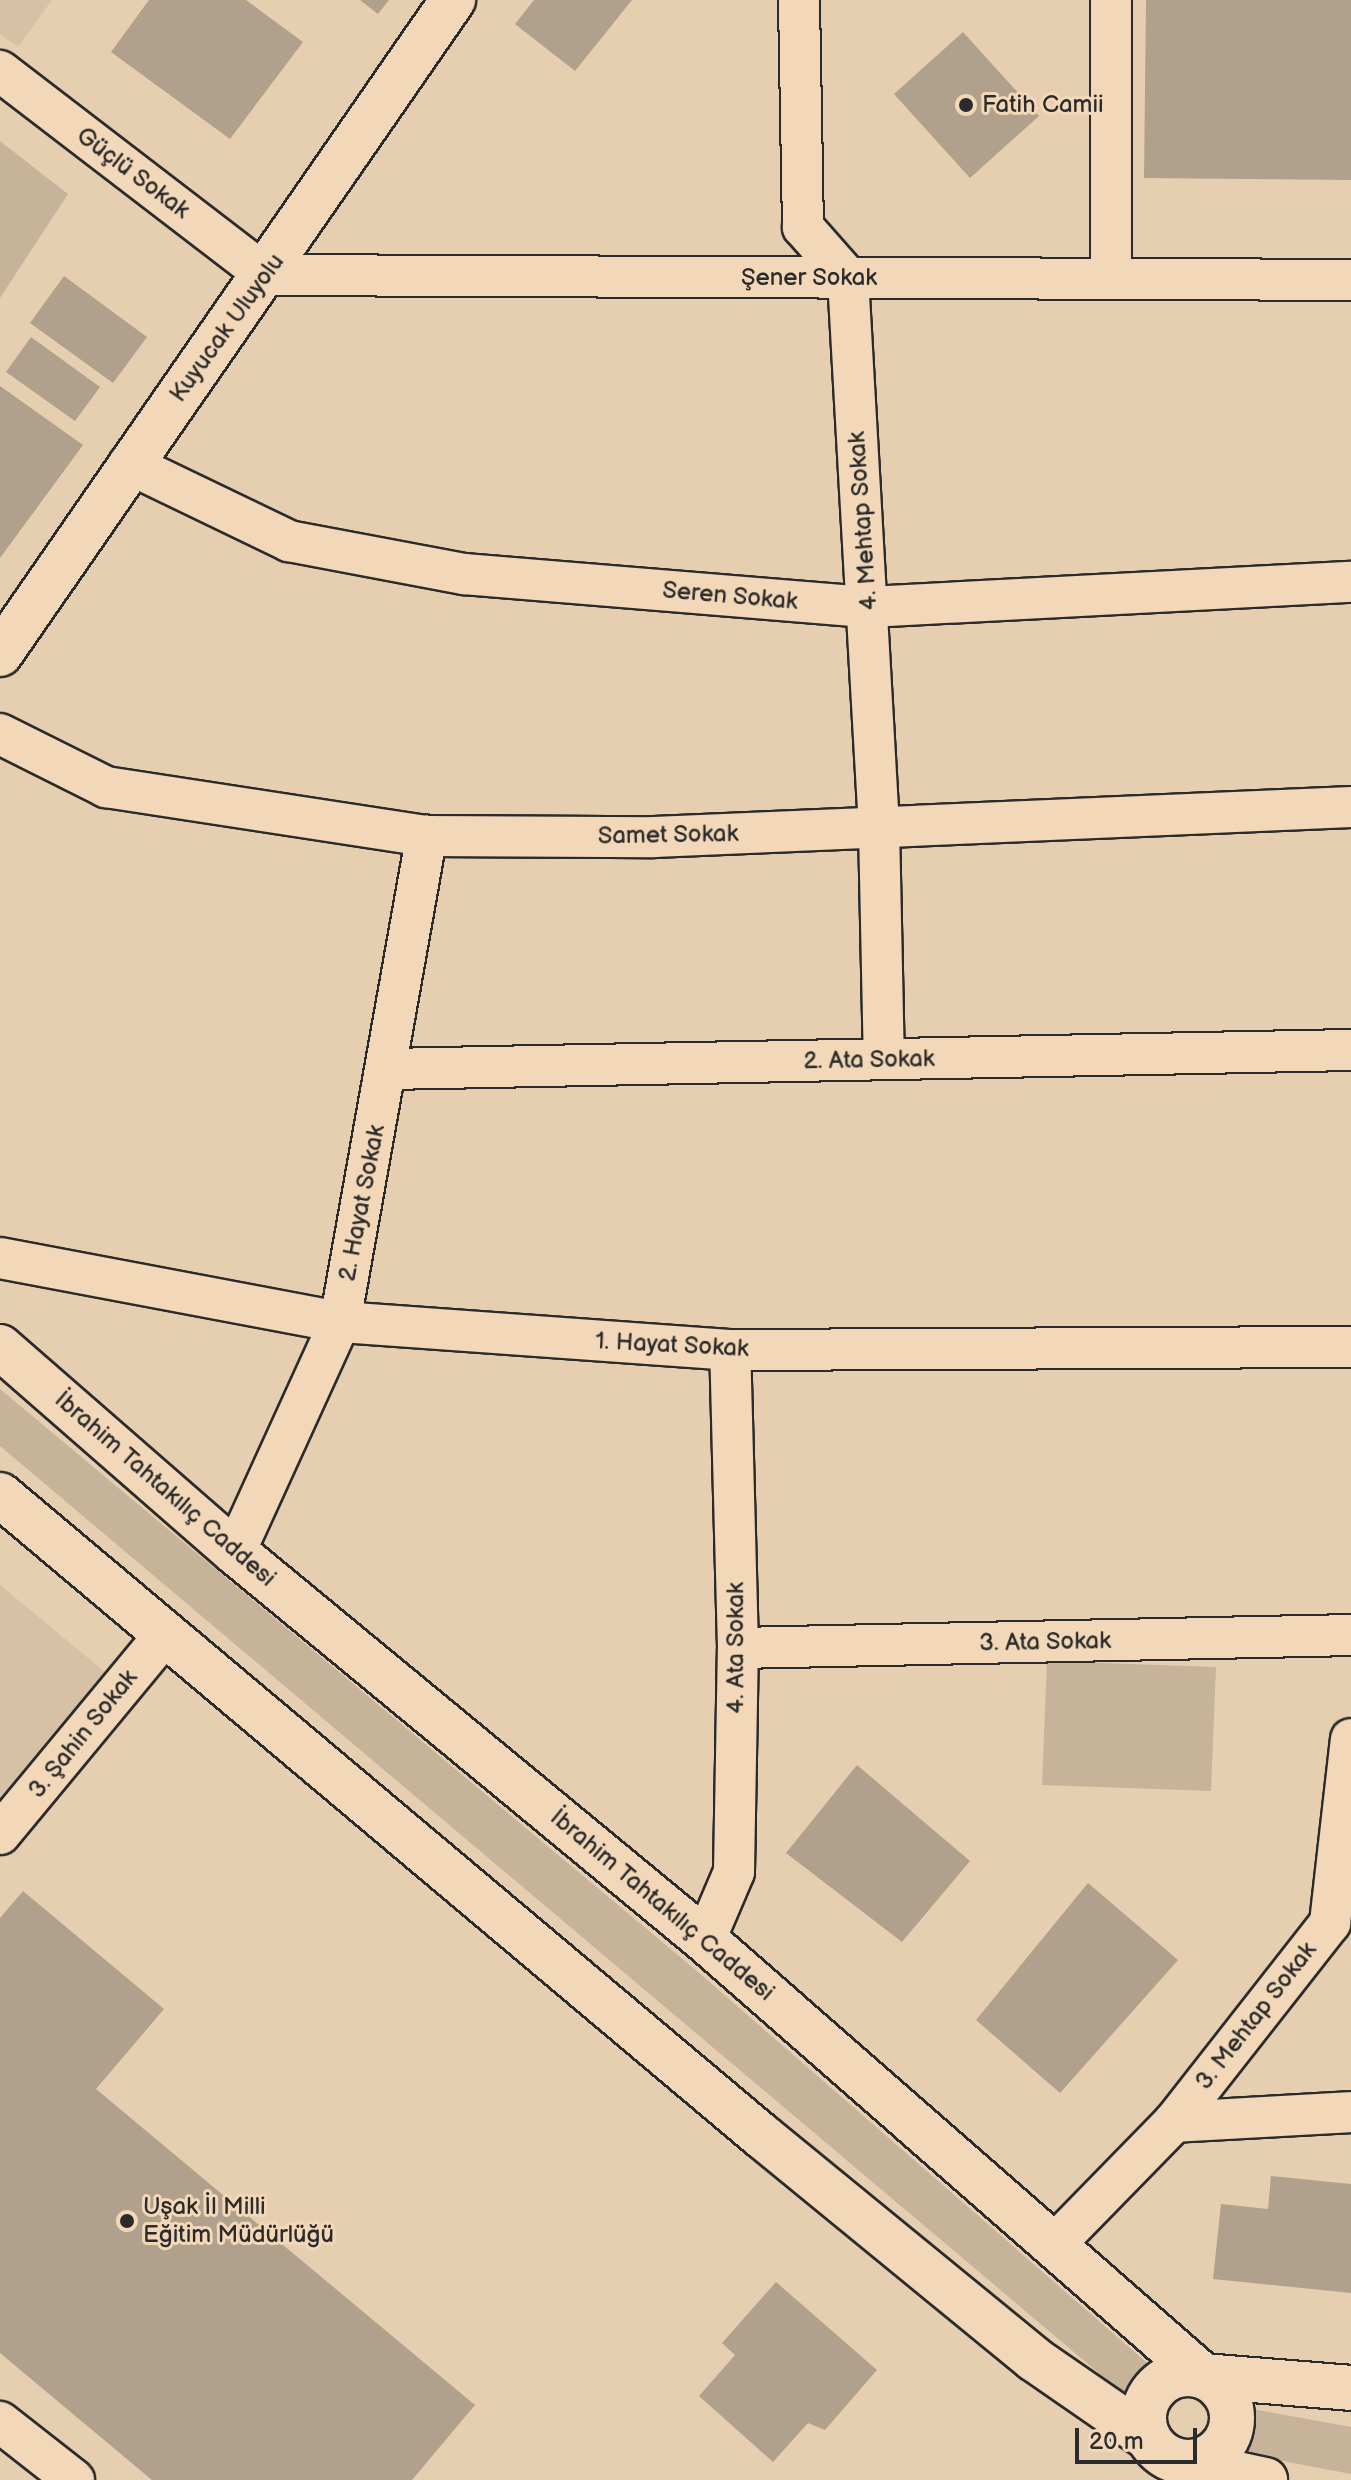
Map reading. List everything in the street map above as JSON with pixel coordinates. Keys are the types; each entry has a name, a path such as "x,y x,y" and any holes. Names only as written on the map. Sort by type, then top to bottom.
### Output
{"main road":[{"name":"Kuyucak Uluyolu","path":"0,654 129,464 266,275 453,0"},
{"name":"İbrahim Tahtakılıç Caddesi","path":"0,1347 235,1552 705,1940 1203,2376"},
{"path":"0,1495 972,2308 1147,2437 1163,2455 1186,2471 1265,2480"},
{"path":"1147,2437 1143,2411 1155,2388 1177,2374 1351,2388"},
{"path":"1186,2471 1210,2457 1232,2427 1223,2391 1203,2376"}],"street":[{"path":"799,0 803,227 848,278"},
{"path":"1111,0 1111,279"},
{"name":"Güçlü Sokak","path":"0,71 266,275"},
{"name":"Şener Sokak","path":"266,275 1351,280"},
{"name":"4. Mehtap Sokak","path":"848,278 869,607 879,827 884,1059"},
{"name":"Seren Sokak","path":"129,464 304,544 464,574 869,607 1351,582"},
{"name":"Samet Sokak","path":"0,734 106,787 427,836 654,837 1351,807"},
{"name":"2. Hayat Sokak","path":"235,1552 340,1322 388,1069 427,836"},
{"name":"2. Ata Sokak","path":"388,1069 1351,1050"},
{"name":"1. Hayat Sokak","path":"0,1258 340,1322 730,1350 1351,1347"},
{"name":"4. Ata Sokak","path":"705,1940 734,1872 738,1648 730,1350"},
{"name":"3. Şahin Sokak","path":"0,1834 166,1633"},
{"name":"3. Ata Sokak","path":"738,1648 1351,1635"},
{"name":"3. Mehtap Sokak","path":"1055,2244 1174,2122 1340,1923 1351,1739"},
{"path":"1174,2122 1351,2112"},
{"path":"0,2422 65,2477"}],"shaded area":[{"path":"0,0 52,0 18,47 0,34"},
{"path":"0,141 68,194 0,298"},
{"path":"0,1389 691,1966 1154,2369 1132,2401 0,1446"},
{"path":"0,1585 105,1672 0,1800"},
{"path":"1047,1661 1216,1667 1211,1791 1042,1785"},
{"path":"1247,2408 1351,2427 1351,2474 1236,2452"}],"building":[{"path":"149,0 246,0 303,42 230,139 111,52"},
{"path":"360,0 389,0 378,14"},
{"path":"534,0 632,0 575,71 515,24"},
{"path":"1146,0 1351,0 1351,180 1144,178"},
{"name":"Fatih Camii","path":"963,32 1039,116 970,178 894,94"},
{"path":"64,276 147,337 113,383 30,323"},
{"path":"31,337 100,387 75,421 6,372"},
{"path":"0,386 83,445 0,558"},
{"path":"857,1765 970,1861 902,1942 786,1853"},
{"path":"1088,1883 1178,1960 1060,2093 976,2020"},
{"name":"Uşak İl Milli Eğitim Müdürlüğü","path":"23,1891 164,2009 96,2089 475,2405 412,2480 152,2480 0,2353 0,1918"},
{"path":"1271,2176 1351,2184 1351,2293 1213,2279 1221,2204 1268,2209"},
{"path":"776,2282 877,2370 825,2430 808,2423 773,2462 699,2396 735,2355 722,2343"}],"place":[{"name":"Fatih Camii","path":"966,105"},
{"name":"Uşak İl Milli Eğitim Müdürlüğü","path":"127,2221"}]}
